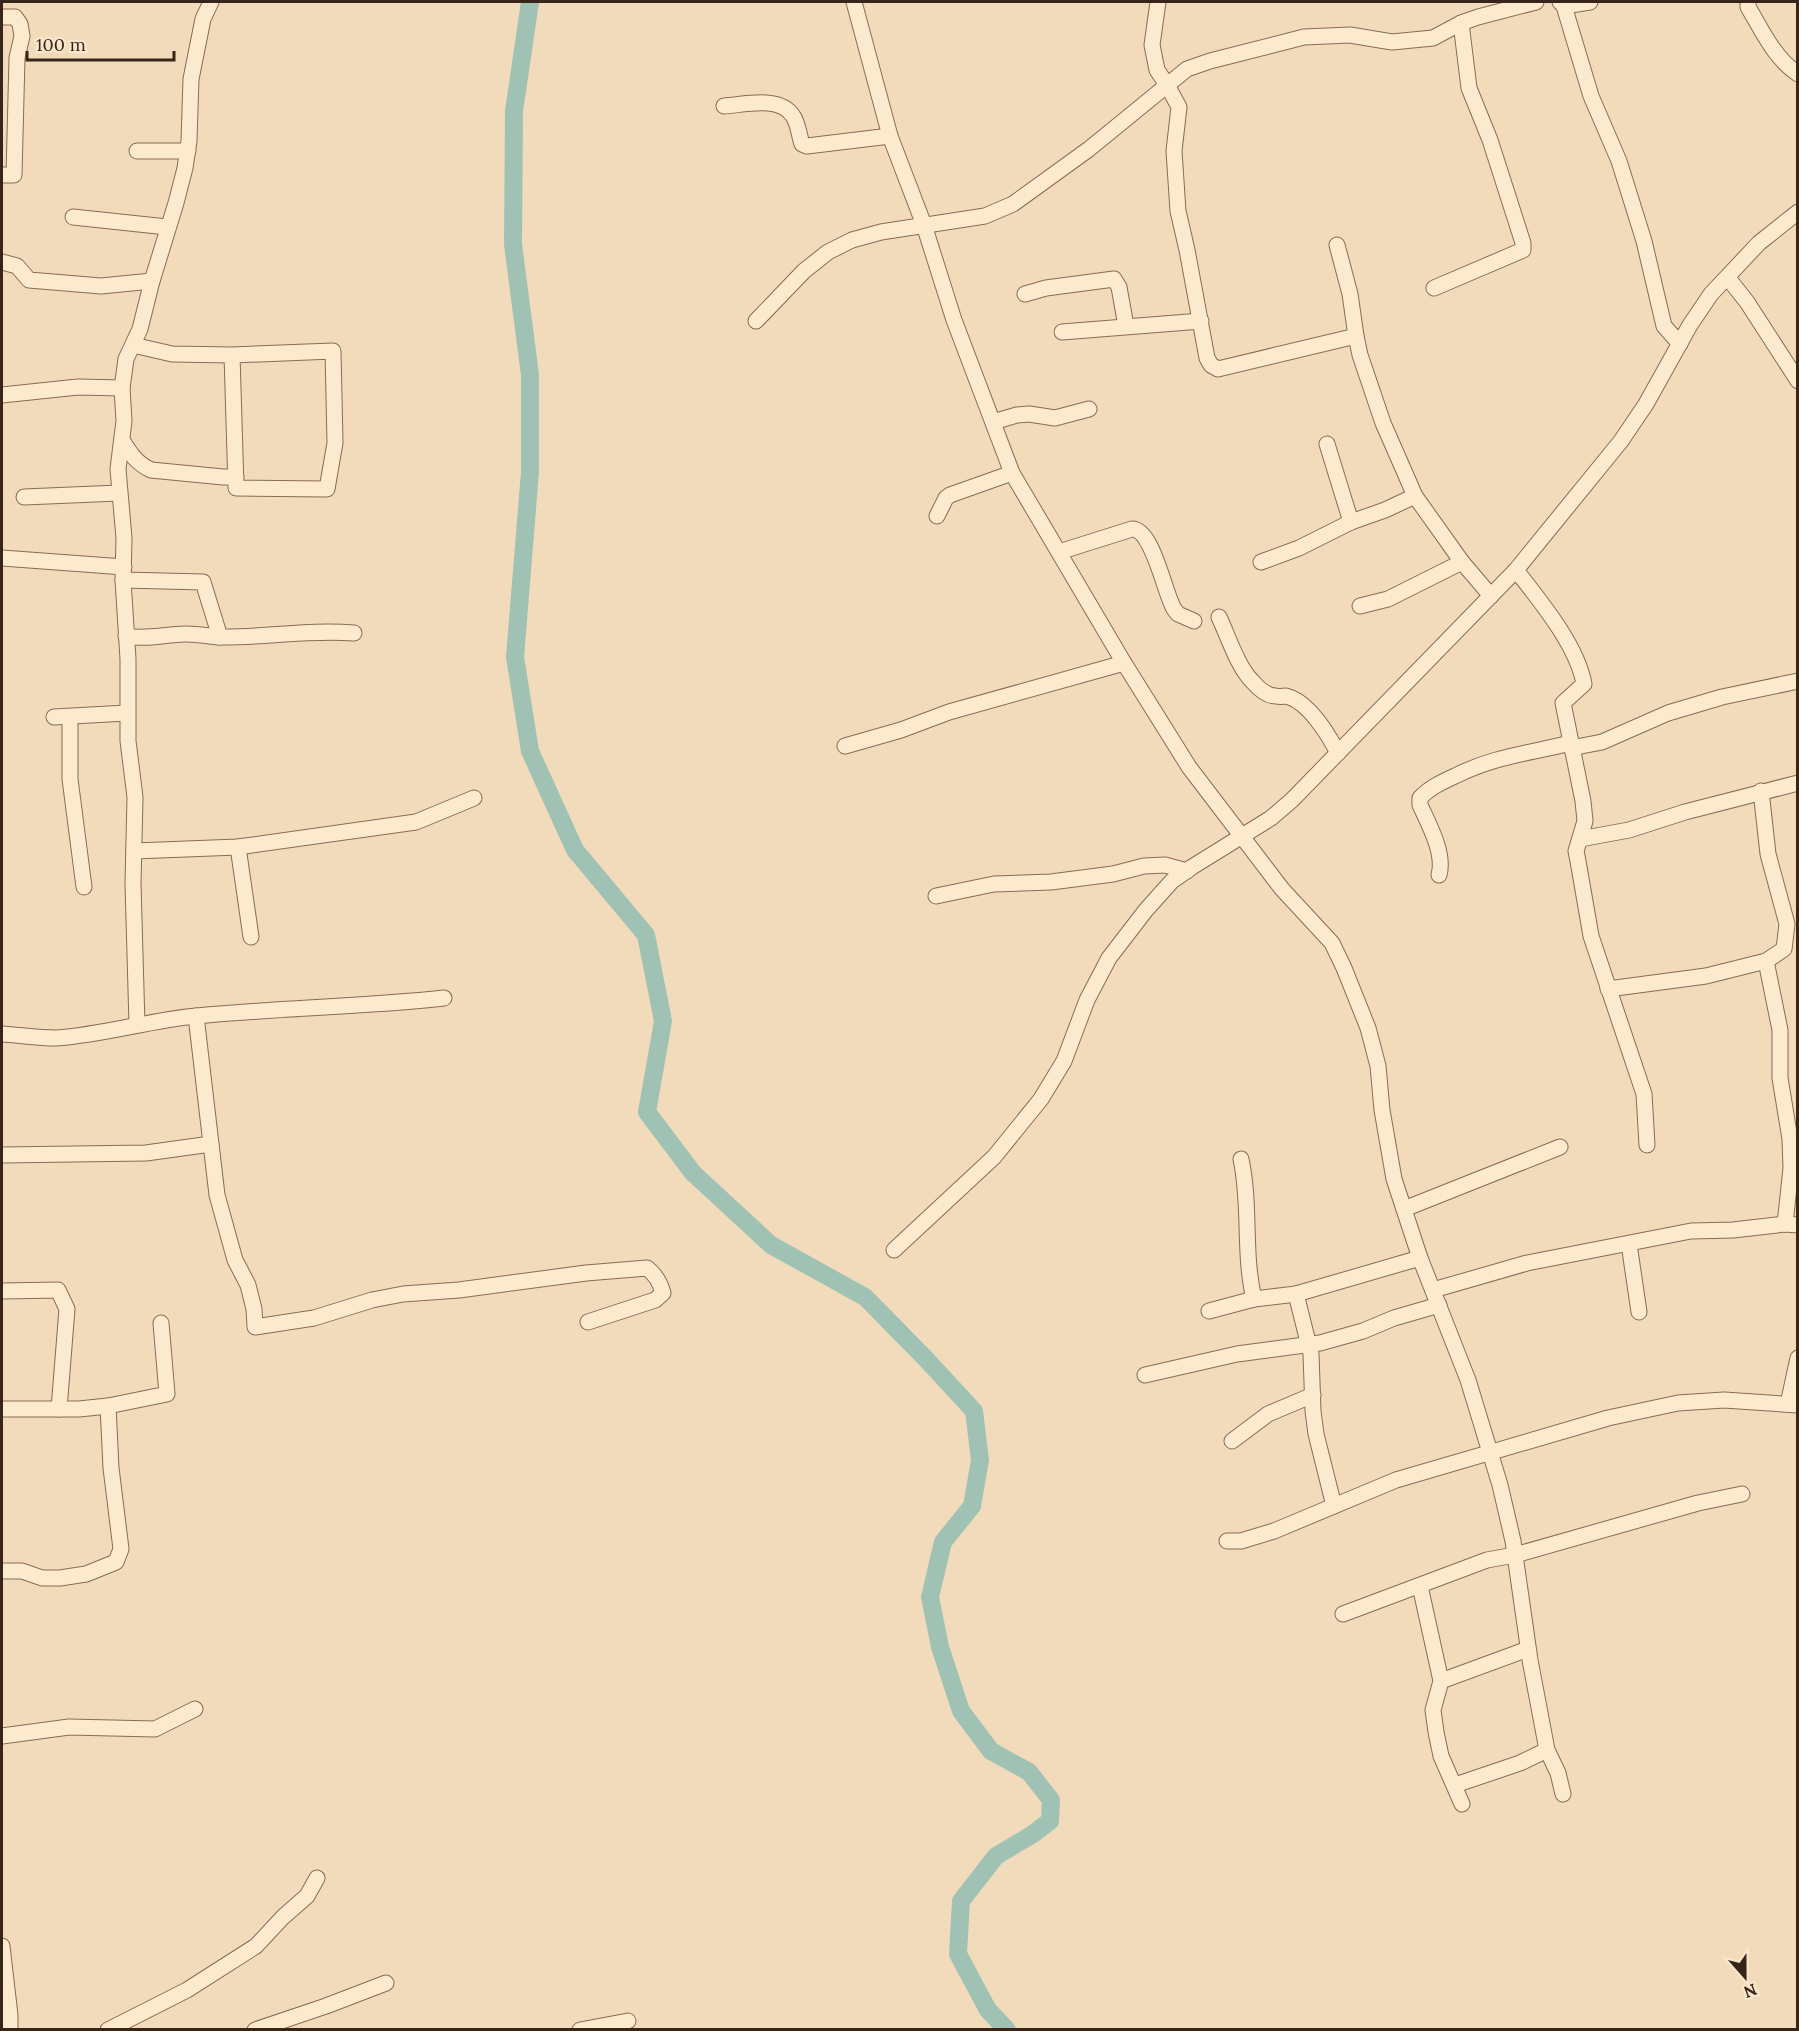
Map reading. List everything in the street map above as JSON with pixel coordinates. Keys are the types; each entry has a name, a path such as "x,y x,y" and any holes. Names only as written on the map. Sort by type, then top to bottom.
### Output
{"street":[{"path":"137,1024 135,797 128,741 124,538 118,469 124,421 122,388 126,359 140,329 167,227 176,203 188,151 191,79 203,19 211,2"},
{"path":"854,2 890,136 924,225 954,320 1012,473 1189,768 1282,890 1332,944 1368,1028 1378,1066 1394,1179 1420,1258 1468,1380 1500,1485 1515,1555 1528,1649 1547,1750 1558,1773 1563,1794"},
{"path":"1158,2 1152,45 1157,70 1179,107 1174,151 1178,211 1207,358 1211,365 1218,369 1356,336"},
{"path":"756,321 804,271 828,252 852,240 881,232 985,216 1013,204 1089,149 1178,75 1195,66 1304,37 1350,35 1392,42 1433,38 1461,23 1536,2"},
{"path":"1590,2 1562,4 1591,96 1620,161 1644,241 1664,326 1680,344"},
{"path":"1748,2 1748,7 1775,53 1797,74"},
{"path":"2,17 15,17 20,24 22,36 17,58 14,175 2,175"},
{"path":"1434,288 1523,250 1523,243 1490,140 1469,88 1461,23"},
{"path":"724,106 771,103 780,105 794,116 802,144 807,146 890,136"},
{"path":"137,151 188,151"},
{"path":"894,1250 994,1157 1041,1099 1064,1061 1087,1000 1109,958 1146,910 1172,881 1186,870 1271,818 1293,800 1516,570 1621,441 1712,294 1759,243 1797,212"},
{"path":"73,217 167,227"},
{"path":"1337,245 1350,294 1356,336 1383,423 1415,496 1462,562 1491,596"},
{"path":"2,262 17,266 29,279 101,286 152,280"},
{"path":"1728,278 1747,303 1797,381"},
{"path":"1025,294 1046,288 1114,279 1119,287 1126,326"},
{"path":"1062,332 1201,321"},
{"path":"133,345 172,354 232,355 333,351 335,443 327,489 236,488 232,355"},
{"path":"2,395 78,387 122,388"},
{"path":"993,422 1023,414 1056,418 1089,409"},
{"path":"122,440 134,459 151,470 236,477"},
{"path":"1327,444 1351,522"},
{"path":"938,516 946,498 950,495 1012,473"},
{"path":"24,497 119,494"},
{"path":"1261,562 1299,548 1351,522 1415,496"},
{"path":"1059,552 1137,529 1143,533 1154,555 1174,609 1178,614 1194,621"},
{"path":"2,558 203,582 219,637"},
{"path":"1360,606 1388,599 1462,562"},
{"path":"1516,570 1555,621 1582,675 1584,684 1563,703 1585,821 1576,851 1591,936 1644,1094 1647,1145"},
{"path":"1219,617 1236,656 1251,681 1266,693 1273,696 1286,696 1301,703 1328,734 1338,753"},
{"path":"126,636 135,638 184,634 219,637 304,631 354,633"},
{"path":"845,746 901,730 949,712 1124,663"},
{"path":"1439,875 1440,856 1420,805 1420,798 1440,783 1504,756 1602,742 1668,713 1722,697 1797,681"},
{"path":"84,887 62,717 127,713"},
{"path":"1580,839 1629,830 1761,791 1797,783"},
{"path":"1608,989 1706,976 1766,961 1784,949 1787,924 1768,854 1761,791"},
{"path":"134,851 238,847 416,822 474,798"},
{"path":"238,847 251,937"},
{"path":"936,896 994,884 1051,882 1113,874 1144,866 1166,865 1186,870"},
{"path":"1433,1290 1527,1263 1691,1231 1733,1230 1791,1224 1790,1139 1780,1078 1780,1030 1766,961"},
{"path":"2,1034 55,1038 196,1016 388,1004 444,998"},
{"path":"196,1016 217,1195 235,1260 248,1285 254,1309 255,1327 314,1318 372,1300 403,1294 466,1289 586,1273 647,1268 661,1284 663,1293 655,1300 588,1322"},
{"path":"2,1155 146,1153 211,1144"},
{"path":"1404,1209 1560,1147"},
{"path":"1241,1160 1246,1193 1247,1264 1254,1299"},
{"path":"1629,1244 1640,1312"},
{"path":"1209,1311 1254,1299 1296,1294 1420,1258"},
{"path":"2,1291 58,1290 67,1309 59,1409"},
{"path":"1296,1294 1309,1345 1316,1434 1334,1506"},
{"path":"1145,1375 1237,1354 1309,1345 1363,1331 1394,1318 1439,1305"},
{"path":"2,1409 108,1406 167,1394 161,1323"},
{"path":"1227,1542 1241,1541 1274,1531 1396,1480 1608,1418 1678,1403 1724,1400 1793,1404 1797,1358"},
{"path":"1232,1441 1268,1414 1314,1395"},
{"path":"2,1571 22,1572 42,1578 60,1578 86,1574 116,1562 121,1549 111,1468 108,1406"},
{"path":"1343,1614 1487,1560 1515,1555 1698,1503 1742,1494"},
{"path":"1419,1586 1441,1681 1433,1710 1436,1732 1441,1756 1462,1804"},
{"path":"1441,1681 1528,1649"},
{"path":"2,1736 69,1727 155,1729 195,1709"},
{"path":"1455,1785 1520,1763 1547,1750"},
{"path":"108,2030 187,1990 256,1946 283,1917 307,1896 317,1878"},
{"path":"2,1946 10,2030"},
{"path":"255,2030 386,1983"},
{"path":"580,2030 628,2021"}],"waterway":[{"path":"530,2 514,111 513,244 530,375 530,472 515,657 530,751 575,850 646,935 663,1021 647,1112 693,1173 771,1245 865,1297 974,1411 980,1460 972,1506 943,1542 930,1597 940,1647 961,1711 991,1751 1029,1772 1051,1800 1050,1821 996,1856 961,1901 958,1954 988,2010 1007,2030"}]}
